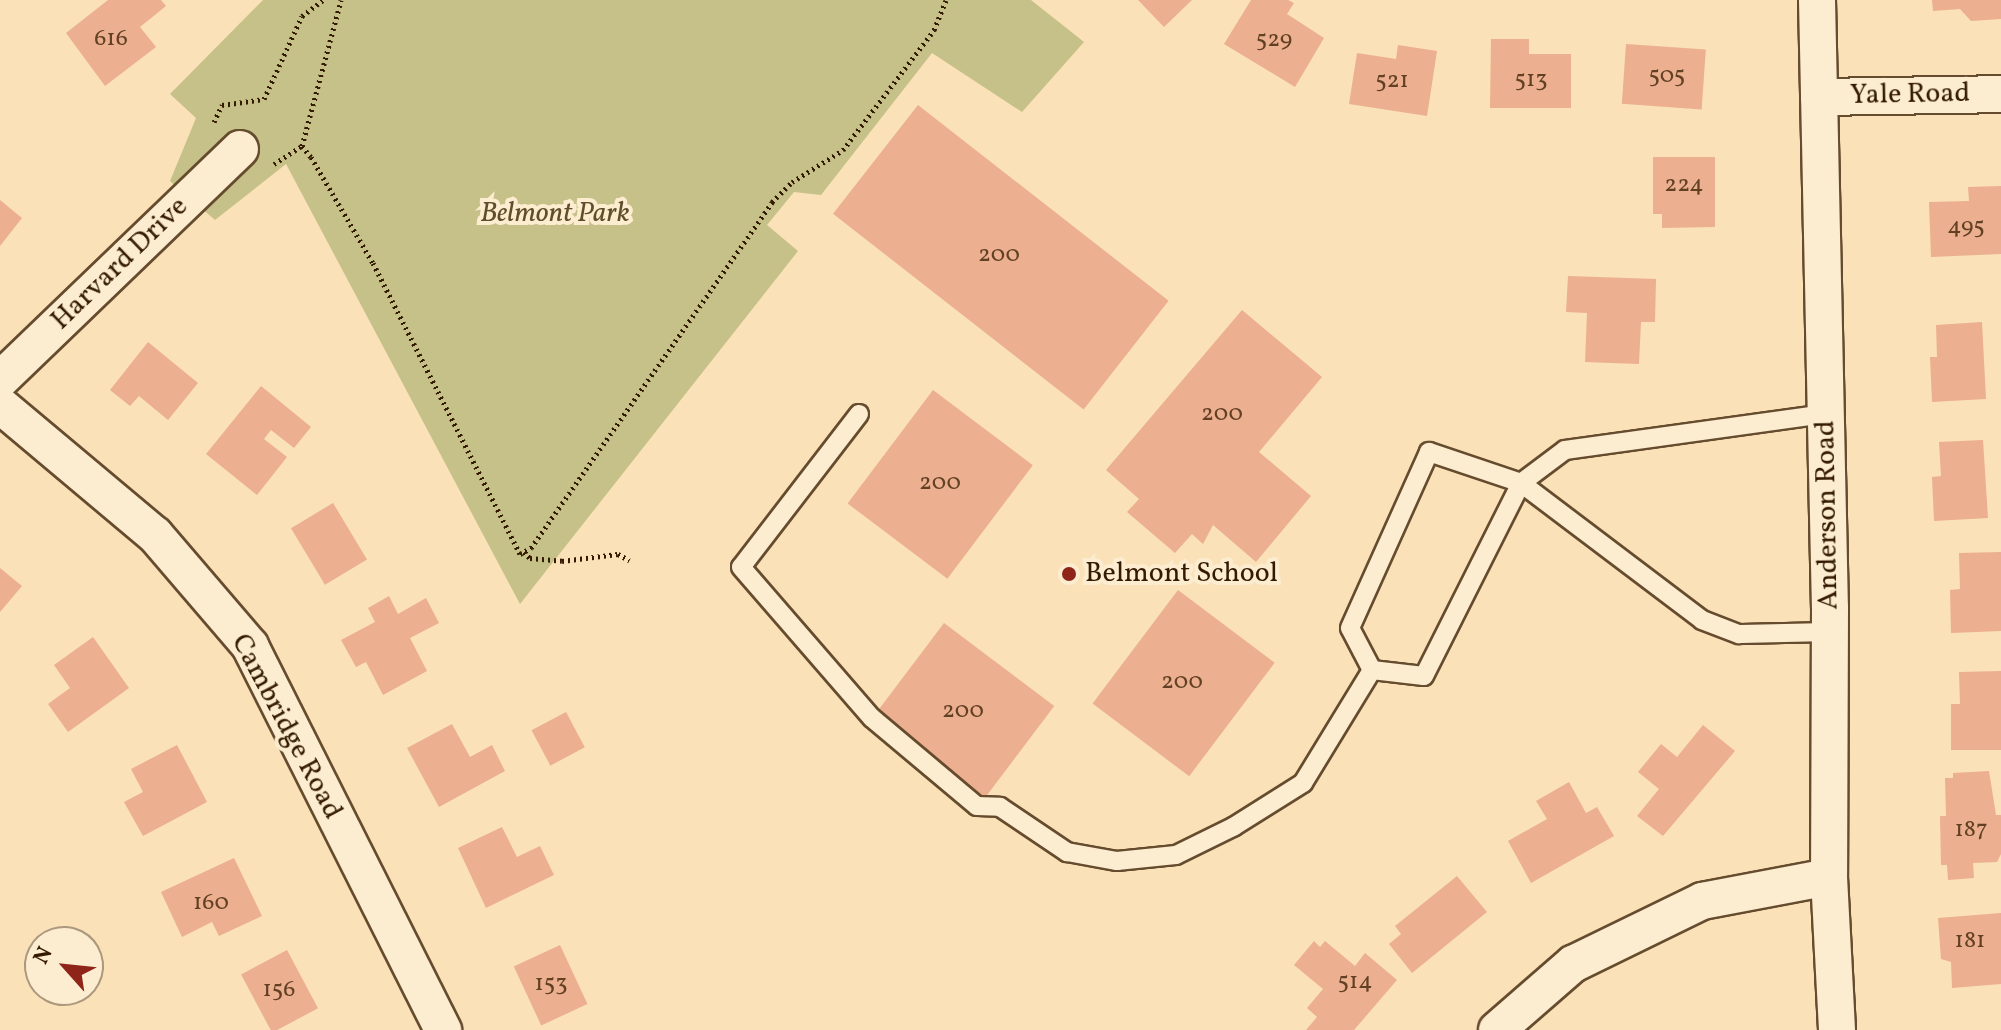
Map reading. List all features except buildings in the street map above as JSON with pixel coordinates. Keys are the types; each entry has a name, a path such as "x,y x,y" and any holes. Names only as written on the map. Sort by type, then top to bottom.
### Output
{"street":[{"name":"Anderson Road","path":"1817,0 1830,632 1829,877 1837,1030"},
{"name":"Yale Road","path":"1819,97 2001,94"},
{"name":"Harvard Drive","path":"0,380 237,151"},
{"name":"Cambridge Road","path":"0,405 155,535 250,646 443,1030"},
{"path":"1497,1030 1573,964 1702,901 1829,877"}],"lane":[{"path":"859,414 741,567 872,718 977,806 1000,807 1067,852 1117,861 1176,855 1233,827 1303,783 1372,670"},
{"path":"1372,670 1424,676 1521,483 1565,450 1826,414"},
{"path":"1372,670 1350,628 1429,452 1521,483 1702,620 1739,634 1830,632"}],"path":[{"path":"302,146 237,151 222,105 264,99 302,16 323,0"},
{"path":"341,0 302,146 373,263 520,554 772,202 792,182 843,150 934,30 946,0"},
{"path":"524,552 530,558 562,561 618,554 629,560"}],"green space":[{"name":"Belmont Park","path":"263,0 1031,0 1084,42 1022,112 932,53 821,195 794,192 767,225 798,251 520,604 286,164 215,220 170,181 196,118 170,94"}],"place":[{"name":"Belmont School","path":"1069,574"}]}
